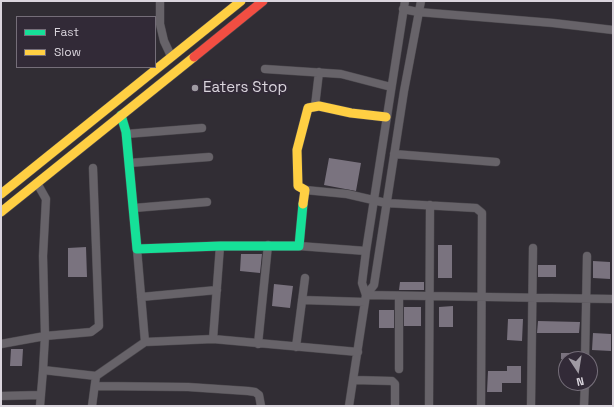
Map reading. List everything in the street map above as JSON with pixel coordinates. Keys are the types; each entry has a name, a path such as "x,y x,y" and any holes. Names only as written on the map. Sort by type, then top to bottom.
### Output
{"main road":[{"path":"1,194 241,1"},
{"path":"1,212 263,1"},
{"path":"121,115 126,134 137,249 268,245 299,246 305,190 298,186 297,150 305,114 308,108 315,106 350,113 386,116"}],"street":[{"path":"160,1 160,24 164,41 171,56"},
{"path":"365,299 374,285 394,154 421,1"},
{"path":"349,406 365,299 362,284 366,250 404,5 418,12 553,23 613,30"},
{"path":"265,69 341,74 391,87"},
{"path":"315,106 319,72"},
{"path":"126,134 202,128"},
{"path":"394,154 496,162"},
{"path":"129,163 209,157"},
{"path":"1,344 45,336 91,332 99,326 93,168"},
{"path":"37,183 46,199 43,256 45,336 40,406"},
{"path":"305,190 347,194 386,203 476,208 482,213 481,406"},
{"path":"134,208 208,202"},
{"path":"429,406 430,205"},
{"path":"258,344 268,245"},
{"path":"213,339 220,246"},
{"path":"299,246 366,250"},
{"path":"531,406 533,248"},
{"path":"137,249 145,342"},
{"path":"585,351 587,256"},
{"path":"296,347 305,278"},
{"path":"141,297 217,290"},
{"path":"399,296 400,369"},
{"path":"302,300 365,299 399,296 613,299"},
{"path":"43,370 96,376 145,342 213,339 358,352"},
{"path":"92,406 96,376"},
{"path":"354,380 392,382 395,384 395,406"},
{"path":"94,386 188,387 248,391 255,392 259,395 261,406"},
{"path":"584,406 585,391"},
{"path":"1,396 41,395"}],"building":[{"path":"329,158 361,163 356,191 324,185"},
{"path":"438,245 452,245 452,278 438,278"},
{"path":"86,247 87,277 68,277 68,248"},
{"path":"241,254 262,254 260,273 240,271"},
{"path":"593,261 610,262 610,279 593,278"},
{"path":"538,265 556,265 556,277 538,277"},
{"path":"400,282 424,282 424,290 399,290"},
{"path":"274,284 293,286 290,308 272,306"},
{"path":"453,306 453,327 439,327 439,307"},
{"path":"404,307 421,307 421,326 404,326"},
{"path":"379,310 394,310 394,328 379,328"},
{"path":"508,319 523,319 522,341 507,340"},
{"path":"538,321 580,322 579,333 537,333"},
{"path":"593,333 611,334 611,351 592,350"},
{"path":"11,349 23,349 22,366 10,366"},
{"path":"507,366 521,366 521,383 502,383 502,392 487,392 488,371 507,371"}],"traffic: fast":[{"path":"121,115 126,132 137,249 220,246 299,246 303,204"}],"traffic: slow":[{"path":"1,194 241,1"},
{"path":"1,212 194,57"},
{"path":"303,204 305,190 298,186 297,150 308,108 319,106 351,113 386,117"}],"traffic: jam":[{"path":"194,57 263,1"}],"place":[{"name":"Eaters Stop","path":"195,88"}]}
